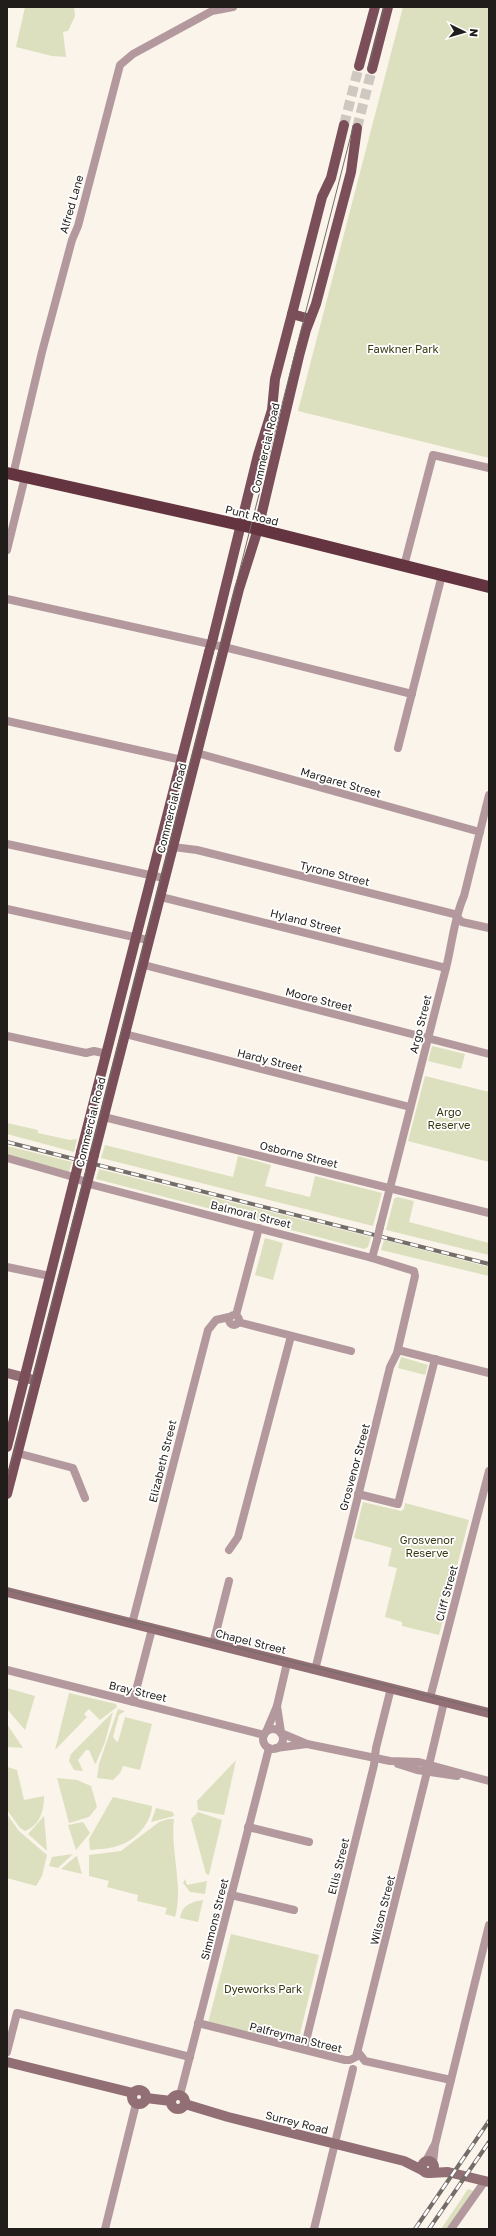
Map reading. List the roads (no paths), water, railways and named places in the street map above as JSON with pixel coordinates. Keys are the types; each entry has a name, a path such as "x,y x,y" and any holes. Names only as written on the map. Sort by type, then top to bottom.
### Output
{"highway":[{"name":"Punt Road","path":"10,474 258,529 489,586"}],"main road":[{"path":"359,66 375,7"},
{"path":"372,70 388,7"},
{"name":"Commercial Road","path":"7,1447 27,1378 50,1276 81,1180 91,1168 144,965 197,753 219,644 240,525 272,410 275,379 322,197 331,178 344,125"},
{"name":"Commercial Road","path":"7,1494 81,1180 78,1165 81,1152 140,939 209,652 219,644 258,529 291,388 310,318 316,304 351,172 357,128"},
{"path":"292,314 310,318"}],"street":[{"name":"Alfred Lane","path":"10,474 44,341 120,65 133,54 212,11 233,7"},
{"path":"404,566 433,454 489,468"},
{"path":"7,550 26,477"},
{"path":"398,748 442,574"},
{"path":"7,599 219,644 412,694"},
{"path":"7,721 182,760"},
{"name":"Margaret Street","path":"197,753 480,832"},
{"name":"Argo Street","path":"372,1258 489,795"},
{"path":"7,844 156,876"},
{"name":"Tyrone Street","path":"174,847 203,851 453,914 462,922 489,928"},
{"name":"Hyland Street","path":"161,897 446,968"},
{"path":"7,910 140,939"},
{"name":"Moore Street","path":"144,965 489,1054"},
{"name":"Hardy Street","path":"125,1034 410,1107"},
{"path":"7,1036 86,1053 94,1051 107,1054"},
{"name":"Osborne Street","path":"104,1117 489,1213"},
{"name":"Balmoral Street","path":"7,1158 81,1180 372,1258 414,1271"},
{"path":"259,1228 234,1318 291,1336 351,1351"},
{"path":"7,1267 50,1276"},
{"name":"Grosvenor Street","path":"314,1670 390,1367 398,1350 398,1344 415,1276 414,1271"},
{"name":"Elizabeth Street","path":"132,1624 208,1330 216,1320 234,1318"},
{"path":"229,1550 236,1543 240,1532 291,1336"},
{"path":"398,1350 489,1373"},
{"path":"358,1494 398,1504 435,1359"},
{"path":"7,1373 27,1378"},
{"path":"17,1453 73,1468 84,1498"},
{"name":"Cliff Street","path":"430,1698 487,1490 489,1471"},
{"path":"213,1644 229,1581"},
{"name":"Chapel Street","path":"7,1592 489,1713"},
{"path":"133,1702 152,1629"},
{"path":"287,1662 277,1706 265,1733 264,1744 273,1748 307,1744"},
{"name":"Bray Street","path":"7,1670 265,1733"},
{"name":"Ellis Street","path":"304,2049 391,1688"},
{"name":"Wilson Street","path":"358,2052 444,1702"},
{"path":"273,1748 282,1742 277,1706"},
{"path":"265,1733 275,1729 307,1744 489,1781"},
{"name":"Simmons Street","path":"183,2099 190,2057 198,2023 248,1827 273,1748"},
{"path":"248,1827 309,1842"},
{"path":"231,1895 294,1910"},
{"path":"428,2166 435,2145 489,1925"},
{"path":"7,2052 17,2013 190,2057"},
{"name":"Palfreyman Street","path":"198,2023 348,2061 354,2059 358,2052 366,2061 451,2080"},
{"path":"7,2062 132,2093 136,2090 142,2090 146,2098"},
{"path":"314,2229 353,2069"},
{"path":"132,2093 132,2100 136,2104"},
{"path":"146,2098 171,2101 175,2095 183,2099"},
{"path":"136,2104 143,2103 146,2098"},
{"name":"Surrey Road","path":"183,2099 228,2117 487,2182"},
{"path":"105,2229 136,2104"},
{"path":"451,2229 487,2182"}],"tunnel":[{"path":"344,125 359,66"},
{"path":"357,128 372,69"}],"tram line":[{"path":"368,69 384,7"},
{"path":"7,1479 353,127"},
{"path":"7,1590 489,1711"}],"railway":[{"path":"7,1142 489,1264"},
{"path":"415,2229 489,2121"},
{"path":"429,2229 489,2142"}],"park label":[{"name":"Fawkner Park","path":"403,348"},
{"name":"Argo Reserve","path":"449,1117"},
{"name":"Grosvenor Reserve","path":"427,1545"},
{"name":"Dyeworks Park","path":"263,1988"}]}
